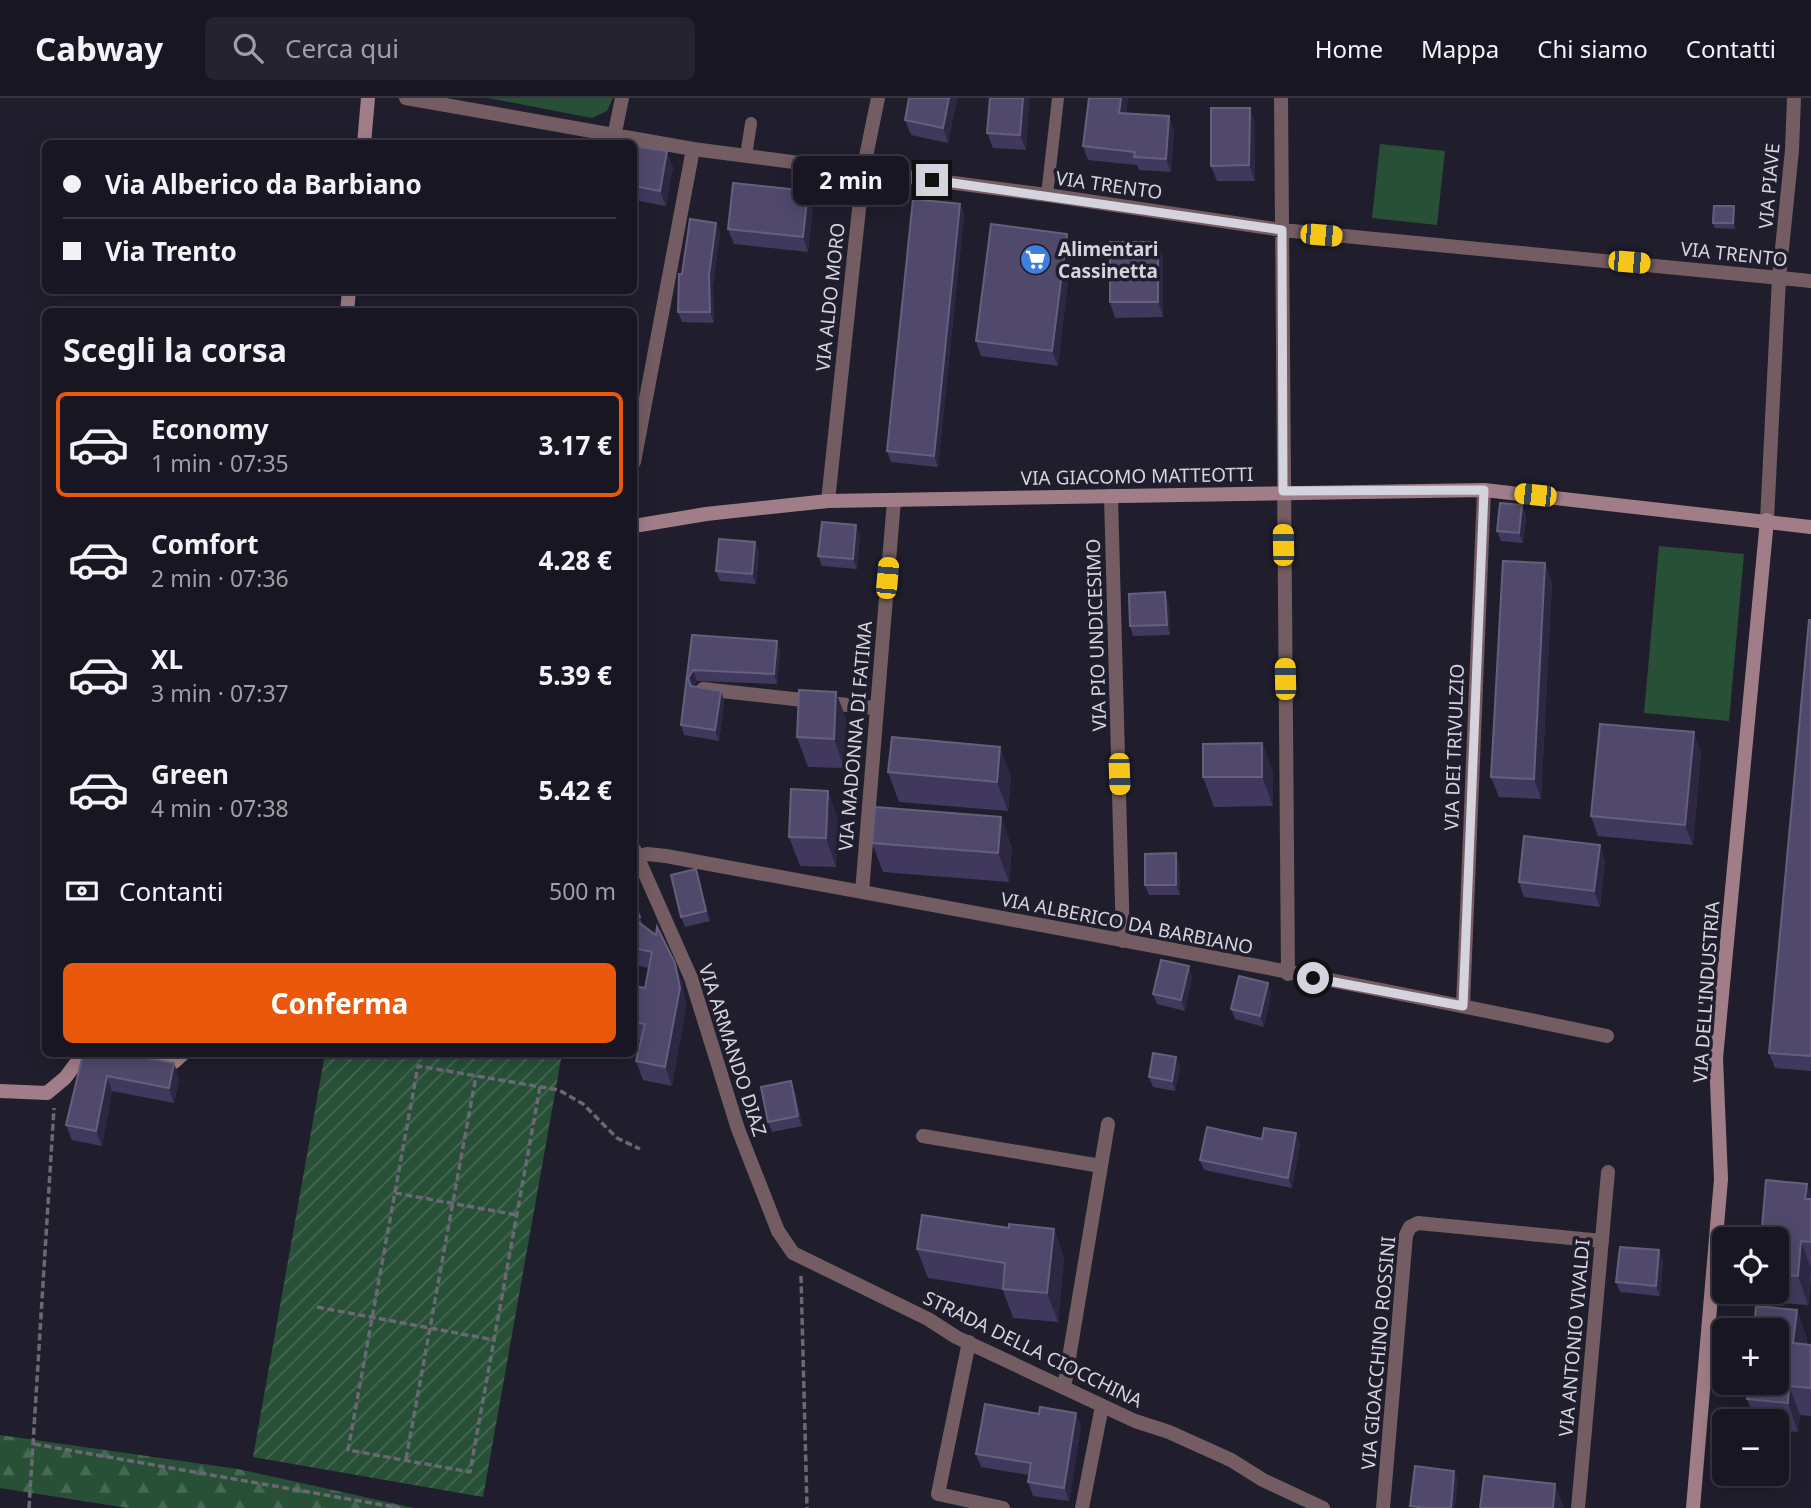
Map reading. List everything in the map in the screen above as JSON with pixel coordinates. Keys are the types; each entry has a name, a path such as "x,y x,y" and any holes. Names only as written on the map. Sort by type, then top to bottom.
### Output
{"street":[{"path":"363,140 368,98"},
{"name":"VIA TRENTO","path":"406,98 693,149 1047,195 1282,230 1811,281"},
{"path":"614,136 622,98"},
{"name":"VIA ALDO MORO","path":"828,501 863,171 878,98"},
{"path":"1281,98 1288,974"},
{"name":"VIA PIAVE","path":"1767,520 1779,278 1792,150 1794,98"},
{"path":"637,446 693,149"},
{"name":"VIA GIACOMO MATTEOTTI","path":"637,526 706,514 828,501 1283,491 1484,490 1811,527"},
{"name":"VIA DEI TRIVULZIO","path":"1463,1006 1484,490"},
{"name":"VIA PIO UNDICESIMO","path":"1111,496 1123,941"},
{"name":"VIA MADONNA DI FATIMA","path":"862,892 894,500"},
{"name":"VIA DELL'INDUSTRIA","path":"1693,1508 1721,1179 1716,1058 1767,520"},
{"path":"701,689 875,708"},
{"name":"VIA ALBERICO DA BARBIANO","path":"637,853 666,856 1123,941 1607,1036"},
{"name":"VIA ARMANDO DIAZ","path":"637,855 691,978 738,1129 778,1231 787,1246 801,1259"},
{"path":"0,1091 47,1093 65,1078 81,1057"},
{"path":"141,1059 167,1063 174,1062 180,1057"},
{"path":"1064,1388 1108,1124"},
{"path":"923,1136 1101,1166"},
{"name":"VIA ANTONIO VIVALDI","path":"1578,1508 1608,1172"},
{"name":"VIA GIOACCHINO ROSSINI","path":"1383,1508 1406,1236 1410,1227 1418,1223 1602,1241"},
{"name":"STRADA DELLA CIOCCHINA","path":"801,1259 1102,1406 1231,1460 1263,1480 1316,1506"},
{"path":"970,1342 938,1494 1003,1508"},
{"path":"1082,1508 1102,1406"}],"lane":[{"path":"1047,195 1058,98"},
{"path":"746,156 751,124"}],"path":[{"path":"540,1087 470,1472 348,1450 418,1066 559,1090 583,1104 617,1138 640,1149"},
{"path":"406,1460 476,1076"},
{"path":"29,1508 54,1111 54,1102 47,1093"},
{"path":"395,1193 517,1215"},
{"path":"801,1259 807,1508"},
{"path":"317,1307 494,1340"},
{"path":"34,1444 400,1508"}],"green space":[{"path":"488,98 613,98 607,111 592,118"},
{"path":"1380,144 1445,151 1437,225 1372,218"},
{"path":"1659,546 1744,554 1729,721 1644,713"},
{"path":"324,1057 561,1057 483,1497 253,1457"},
{"path":"0,1435 238,1469 414,1508 128,1508 0,1488"}],"building":[{"path":"909,98 949,98 943,128 905,120"},
{"path":"990,98 1023,98 1020,135 987,133"},
{"path":"1089,98 1121,98 1119,113 1169,116 1166,159 1134,157 1135,152 1083,146"},
{"path":"1211,108 1250,108 1249,165 1211,166"},
{"path":"637,146 667,151 660,191 637,187"},
{"path":"733,183 808,191 803,237 728,229"},
{"path":"913,199 960,204 934,456 887,451"},
{"path":"1714,206 1734,206 1733,223 1713,223"},
{"path":"690,219 716,223 709,275 710,312 678,312 679,274 682,274"},
{"path":"991,224 1067,234 1052,351 976,341"},
{"path":"1110,242 1158,242 1158,302 1110,302"},
{"path":"1500,503 1522,505 1519,533 1497,531"},
{"path":"822,522 856,525 853,559 818,556"},
{"path":"719,539 755,542 752,574 716,571"},
{"path":"1503,561 1545,563 1534,779 1491,777"},
{"path":"1165,592 1167,625 1130,626 1129,594"},
{"path":"1811,620 1811,1056 1769,1053"},
{"path":"692,635 777,641 774,674 693,670 688,678 691,686 721,691 715,730 681,725"},
{"path":"799,690 836,692 834,739 797,737"},
{"path":"1600,724 1694,732 1685,825 1591,816"},
{"path":"892,737 1000,747 997,782 888,772"},
{"path":"1262,743 1262,777 1203,777 1203,744"},
{"path":"791,789 828,791 826,838 789,837"},
{"path":"875,807 1001,817 998,853 872,843"},
{"path":"1524,836 1600,845 1594,891 1519,882"},
{"path":"1176,853 1176,885 1145,885 1145,854"},
{"path":"696,869 706,911 681,917 671,875"},
{"path":"637,921 656,935 657,927 675,963 680,988 665,1067 636,1061 645,1024 637,1023 637,987 645,988 652,952 637,949"},
{"path":"1161,960 1189,966 1181,1000 1153,994"},
{"path":"1239,976 1268,983 1260,1016 1231,1009"},
{"path":"1153,1053 1176,1057 1172,1081 1149,1077"},
{"path":"82,1057 141,1057 174,1063 169,1088 107,1076 96,1131 66,1125"},
{"path":"791,1081 798,1116 768,1122 761,1087"},
{"path":"1207,1127 1262,1139 1264,1128 1296,1133 1288,1178 1200,1160"},
{"path":"1766,1180 1807,1184 1805,1199 1811,1199 1811,1242 1801,1241 1798,1276 1789,1275 1789,1227 1762,1227"},
{"path":"922,1215 1009,1228 1009,1224 1054,1229 1047,1293 1003,1289 1005,1263 917,1249"},
{"path":"1620,1247 1659,1250 1656,1286 1616,1282"},
{"path":"1756,1306 1797,1310 1793,1343 1811,1345 1811,1388 1789,1386 1789,1318 1755,1318"},
{"path":"1747,1395 1788,1395 1788,1403 1747,1399"},
{"path":"985,1404 1039,1414 1040,1407 1076,1413 1064,1488 1028,1482 1031,1463 976,1454"},
{"path":"1415,1466 1454,1471 1451,1508 1410,1506"},
{"path":"1484,1476 1555,1484 1553,1508 1480,1508"}],"place":[{"name":"Alimentari Cassinetta","path":"1035,260"}],"route":[{"path":"932,180 1282,230 1283,491 1484,490 1463,1006 1313,978"}]}
